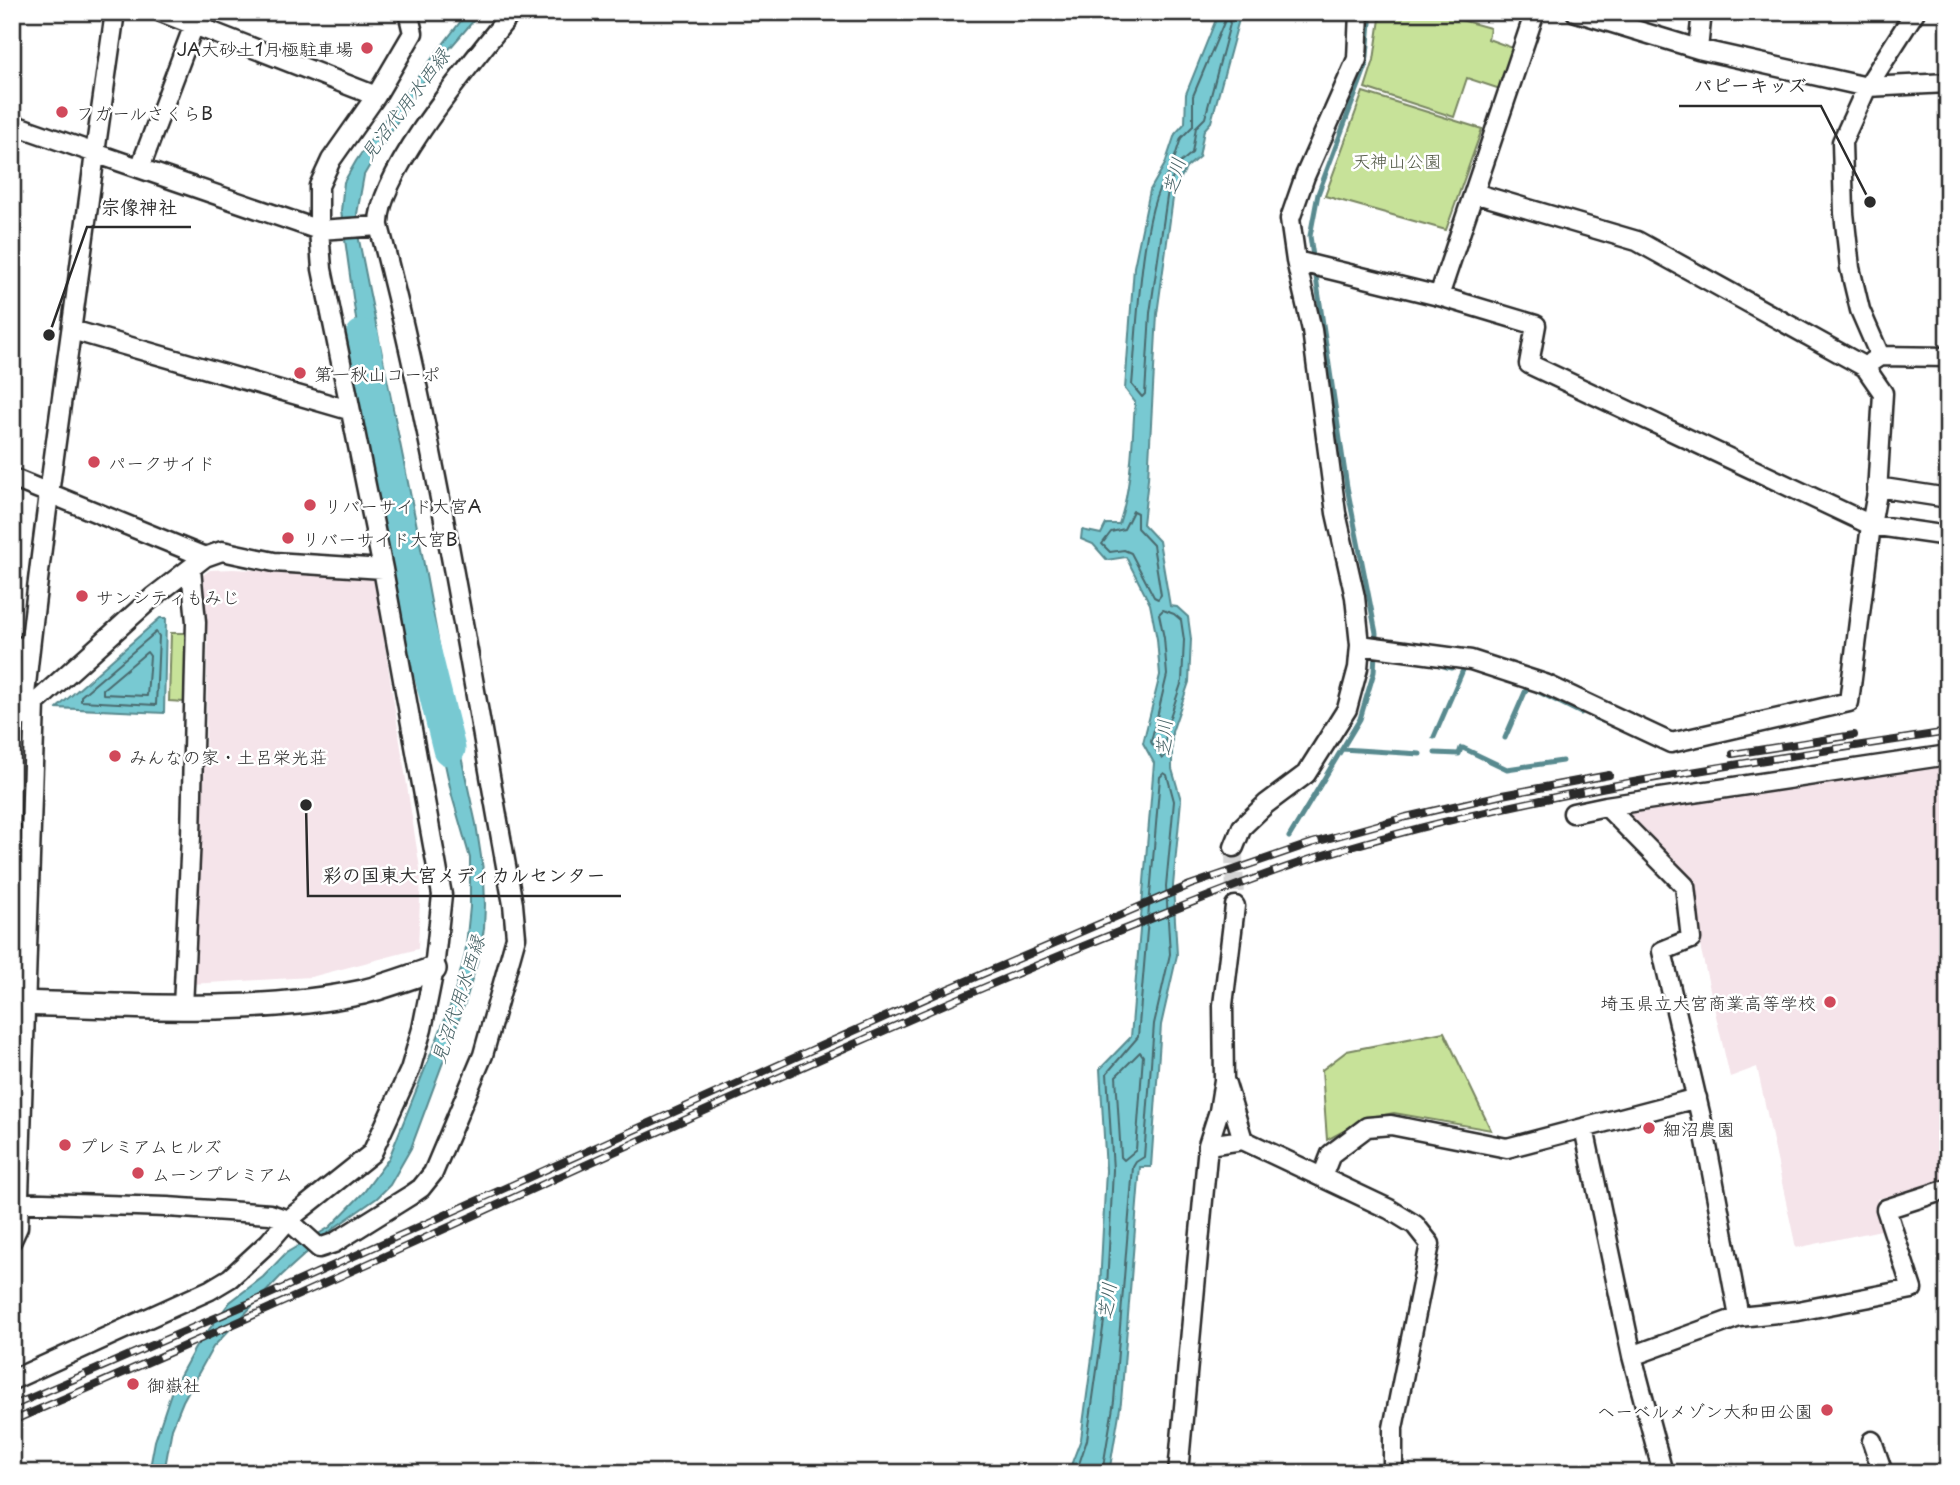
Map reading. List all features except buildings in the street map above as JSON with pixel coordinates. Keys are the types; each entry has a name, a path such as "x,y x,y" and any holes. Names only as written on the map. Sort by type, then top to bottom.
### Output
{"street":[{"path":"12,1240 19,1227 16,1202 24,713 21,647 72,330 114,12"},
{"path":"162,12 376,96"},
{"path":"12,1380 210,1290 230,1278 372,1153 410,1069 422,1029 434,969 442,895 383,569 322,269 319,230 319,186 331,160 376,96 413,33 408,12"},
{"path":"16,1202 167,1207 271,1214 292,1224 319,1248 334,1243 421,1188 433,1172 482,1055 516,937 513,904 459,600 411,359 379,226 379,213 405,155 440,104 512,12"},
{"path":"1234,847 1242,827 1266,804 1306,774 1347,709 1359,668 1360,645 1355,597 1336,513 1312,330 1296,261 1290,219 1305,176 1357,59 1359,12"},
{"path":"1439,296 1535,12"},
{"path":"1576,12 1698,49 1867,87 1948,83"},
{"path":"1698,49 1702,12"},
{"path":"1360,645 1471,660 1545,684 1671,743 1849,702 1877,487 1883,393 1872,361 1852,279 1844,213 1842,142 1867,87 1915,12"},
{"path":"140,168 194,25"},
{"path":"12,124 319,230 379,226"},
{"path":"1474,193 1637,241 1872,361 1948,357"},
{"path":"1296,261 1439,296 1536,325 1529,364 1871,525 1948,537"},
{"path":"72,330 349,410"},
{"path":"12,478 205,557"},
{"path":"1877,487 1948,498"},
{"path":"24,713 153,597 205,557 222,551 274,562 383,569"},
{"path":"183,1007 191,836 195,635 195,597 191,569"},
{"path":"1573,813 1948,755"},
{"path":"1606,806 1685,887 1690,939 1662,951 1697,1098 1739,1317"},
{"path":"1178,1473 1208,1145 1219,1111 1224,1080 1223,1005 1234,906"},
{"path":"20,1003 253,1006 364,991 434,969"},
{"path":"1224,1080 1243,1140"},
{"path":"1322,1177 1331,1154 1367,1128 1391,1125 1507,1148 1697,1098"},
{"path":"1584,1128 1632,1356 1663,1473"},
{"path":"1208,1145 1243,1140 1389,1209 1415,1225 1430,1244 1393,1427 1393,1473"},
{"path":"1632,1356 1739,1317 1798,1311 1912,1289 1886,1209 1948,1189"},
{"path":"1872,1441 1876,1470"}],"shaded area":[{"path":"210,570 374,576 421,875 418,949 311,977 190,984 206,736 208,635 199,578"},
{"name":"埼玉県立大宮商業高等学校","path":"1948,757 1948,1182 1877,1199 1886,1229 1796,1248 1757,1067 1730,1077 1698,937 1689,883 1630,818 1633,807"}],"green space":[{"path":"1381,12 1432,12 1490,28 1488,39 1513,48 1500,89 1467,78 1454,117 1365,88 1374,60"},
{"name":"天神山公園","path":"1363,92 1482,129 1446,230 1325,196"},
{"path":"171,633 186,633 184,702 169,701"},
{"path":"1444,1032 1491,1130 1394,1113 1368,1118 1327,1140 1322,1070 1347,1051"}],"water":[{"name":"見沼代用水西縁","path":"468,12 481,12 432,69 374,158 364,175 357,214 358,235 453,720 476,824 484,876 485,905 484,929 477,963 465,1003 411,1148 390,1185 377,1198 334,1228 282,1275 213,1347 183,1401 172,1428 164,1473 149,1473 155,1441 172,1390 195,1348 230,1302 263,1277 286,1253 330,1227 364,1192 389,1158 453,999 465,955 470,907 470,858 452,796 437,727 438,705 434,692 437,686 411,575 414,573 408,558 375,395 363,369 341,211 344,182 356,161"},
{"name":"芝川","path":"1219,12 1241,12 1211,122 1204,130 1199,157 1186,168 1174,191 1157,314 1143,524 1159,541 1170,606 1177,607 1188,617 1191,639 1189,682 1172,732 1172,769 1181,800 1173,886 1177,955 1161,1025 1151,1167 1140,1167 1121,1402 1109,1473 1068,1473 1081,1439 1099,1306 1106,1170 1100,1069 1131,1037 1154,763 1143,743 1160,675 1150,604 1126,557 1107,560 1093,544 1081,539 1082,530 1101,534 1106,524 1119,524 1127,495 1135,402 1125,389 1134,267 1150,190 1165,164 1175,134 1185,123 1186,94"},
{"path":"160,618 166,618 164,713 57,708"}],"waterway":[{"path":"1289,837 1360,719 1374,672 1376,633 1347,487 1310,236 1318,194 1366,66 1371,12"},
{"name":"見沼代用水西緑","path":"362,336 406,576 449,749"},
{"path":"1433,663 1451,668"},
{"path":"1434,737 1466,663"},
{"path":"1505,738 1529,683"},
{"path":"1537,691 1581,713"},
{"path":"1595,718 1605,722"},
{"path":"1435,753 1459,754 1463,748 1507,769 1562,761"},
{"path":"1342,749 1420,754"}],"tunnel":[{"path":"1234,847 1235,906"}],"railway":[{"path":"12,1421 217,1332 903,1022 1094,942 1271,873 1395,835 1551,798 1630,782 1948,732"},
{"path":"1733,754 1854,735"},
{"path":"12,1406 252,1302 936,994 1190,885 1312,843 1406,817 1609,775"}],"place":[{"name":"JA大砂土1月極駐車場","path":"367,48"},
{"name":"フガールさくらB","path":"62,112"},
{"name":"パピーキッズ","path":"1870,202"},
{"name":"宗像神社","path":"49,335"},
{"name":"第一秋山コーポ","path":"300,373"},
{"name":"パークサイド","path":"94,462"},
{"name":"リバーサイド大宮A","path":"310,505"},
{"name":"リバーサイド大宮B","path":"288,538"},
{"name":"サンシティもみじ","path":"82,596"},
{"name":"みんなの家・土呂栄光荘","path":"115,756"},
{"name":"彩の国東大宮メディカルセンター","path":"306,805"},
{"name":"埼玉県立大宮商業高等学校","path":"1830,1002"},
{"name":"細沼農園","path":"1649,1128"},
{"name":"プレミアムヒルズ","path":"65,1145"},
{"name":"ムーンプレミアム","path":"138,1173"},
{"name":"御嶽社","path":"133,1384"},
{"name":"ヘーベルメゾン大和田公園","path":"1827,1410"}]}
